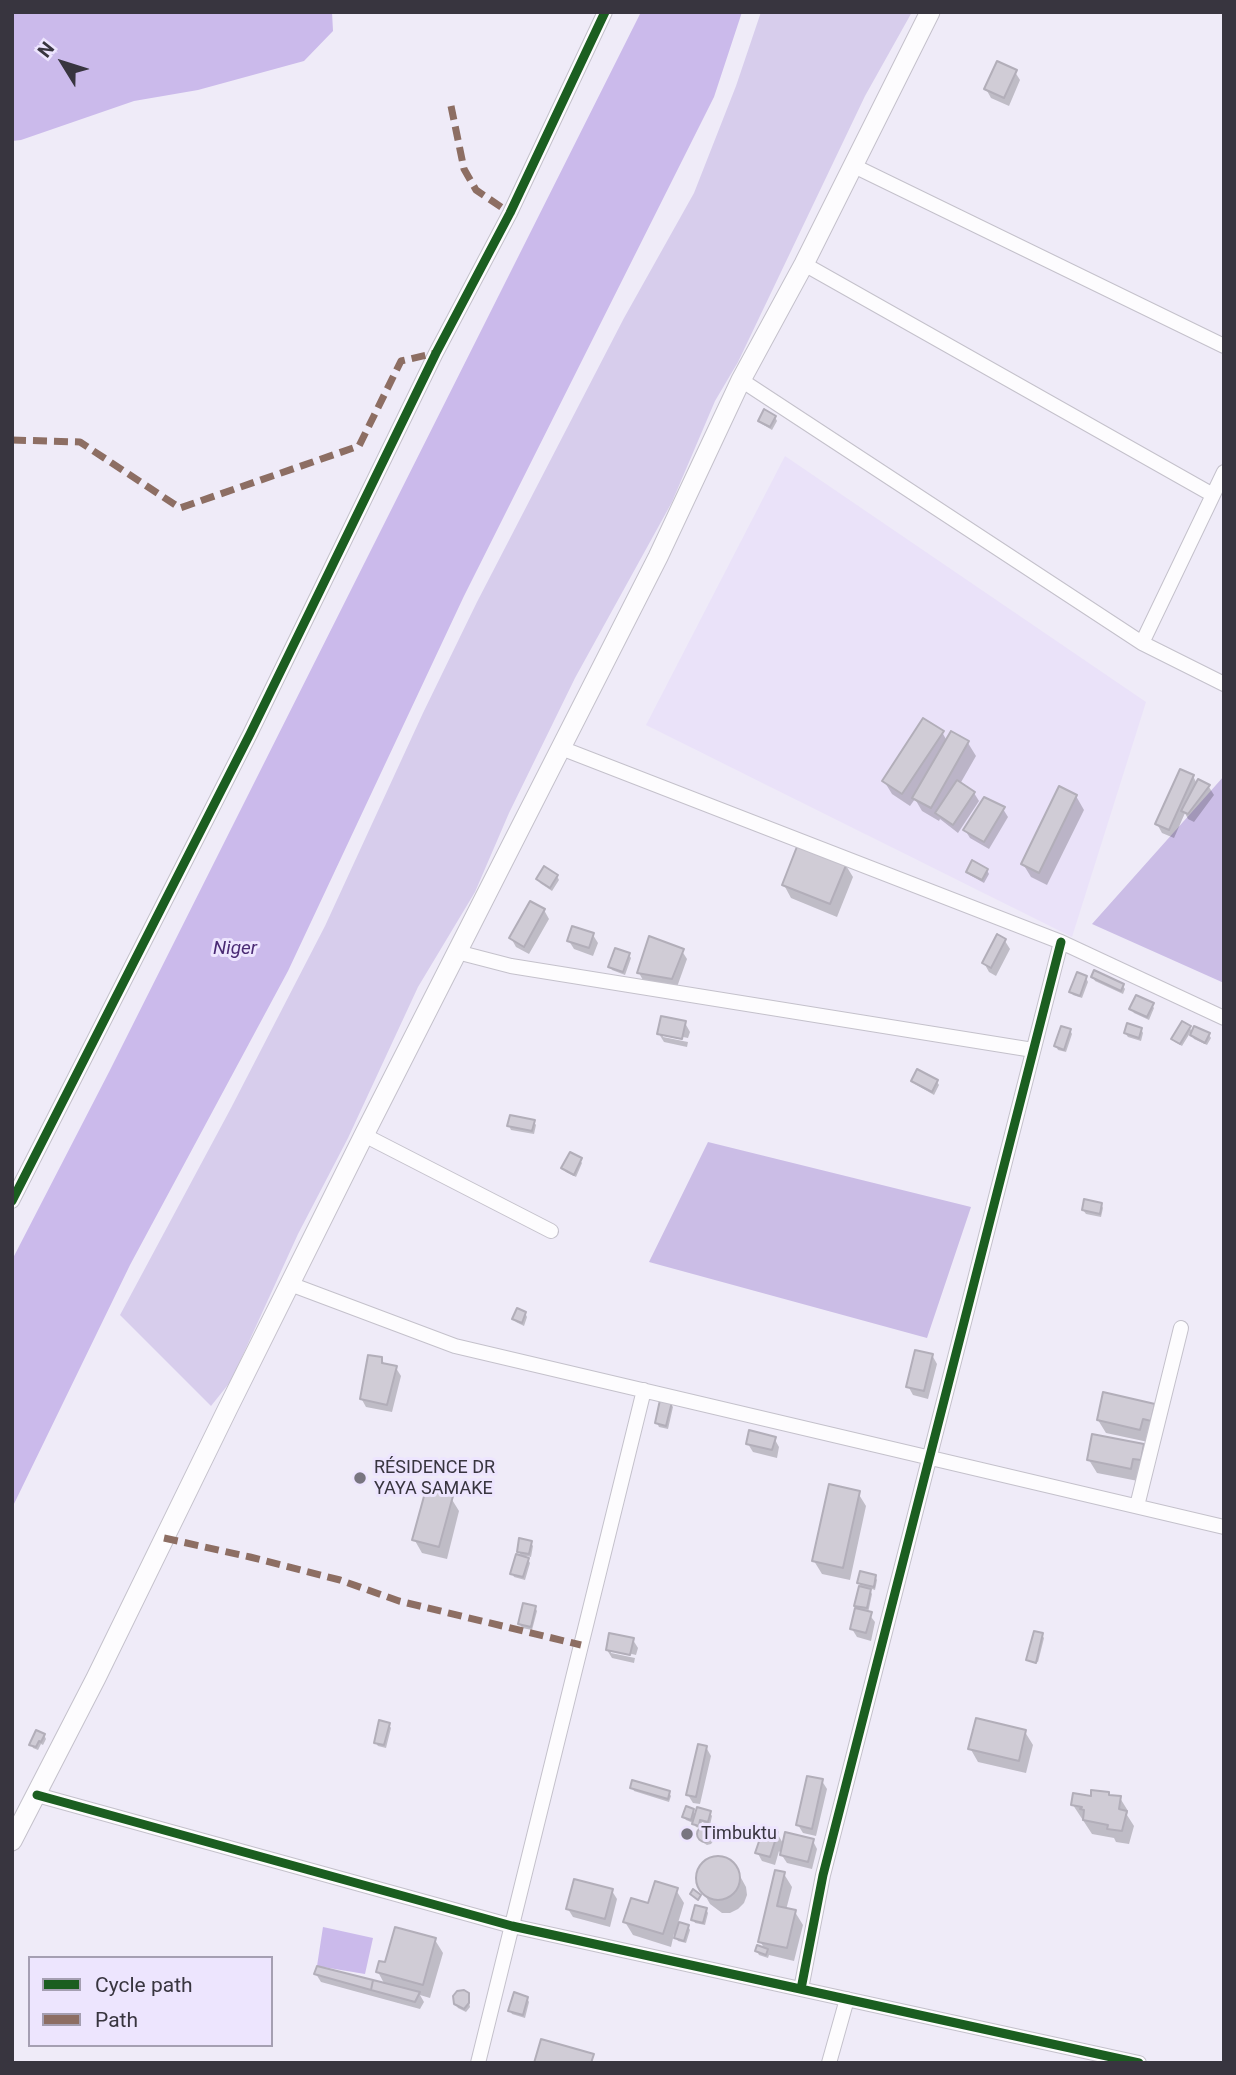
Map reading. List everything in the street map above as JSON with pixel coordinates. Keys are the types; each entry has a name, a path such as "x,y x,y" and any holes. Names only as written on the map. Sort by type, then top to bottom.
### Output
{"main road":[{"path":"12,1841 96,1678 364,1135 658,557 741,380 804,264 930,12"}],"street":[{"path":"12,1200 250,733 436,353 510,213 605,12"},
{"path":"854,166 1224,346"},
{"path":"804,264 1213,495"},
{"path":"741,380 1142,643 1224,684"},
{"path":"1142,643 1224,472"},
{"path":"561,748 1061,942 1224,1018"},
{"path":"801,1989 822,1875 1061,942"},
{"path":"457,952 511,965 1033,1050"},
{"path":"364,1135 551,1231"},
{"path":"290,1284 455,1346 1224,1527"},
{"path":"1137,1506 1181,1328"},
{"path":"478,2063 644,1390"},
{"path":"37,1795 512,1926 1139,2063"},
{"path":"829,2063 847,1998"}],"shaded area":[{"path":"761,12 912,12 865,96 738,362 715,401 672,502 575,678 509,813 475,892 418,987 348,1138 298,1234 231,1381 211,1406 120,1315 325,926 477,602 624,318 694,193 736,86"},
{"path":"785,456 1146,702 1072,937 646,725"},
{"path":"1224,776 1224,983 1092,924"},
{"path":"708,1142 971,1207 927,1338 649,1262"}],"water":[{"path":"12,12 332,12 333,31 304,61 198,90 134,101 12,141"},
{"name":"Niger","path":"641,12 742,12 714,97 464,596 288,971 130,1265 12,1508 12,1260"},
{"path":"323,1927 373,1938 365,1974 317,1966"}],"building":[{"path":"997,61 1017,70 1004,98 984,89"},
{"path":"764,409 776,416 770,427 758,421"},
{"path":"923,718 944,731 902,794 882,781"},
{"path":"951,731 969,741 931,808 912,798"},
{"path":"1180,769 1194,775 1169,830 1155,824"},
{"path":"1198,779 1210,785 1188,814 1181,811"},
{"path":"957,780 975,792 953,825 935,813"},
{"path":"1059,786 1077,795 1039,873 1021,864"},
{"path":"984,797 1005,807 984,842 963,830"},
{"path":"798,844 847,863 830,904 782,885"},
{"path":"972,860 988,869 982,880 966,872"},
{"path":"544,866 558,875 550,888 536,879"},
{"path":"530,901 545,909 524,947 509,938"},
{"path":"572,926 594,933 589,948 567,941"},
{"path":"997,934 1006,939 991,968 982,963"},
{"path":"649,936 684,949 672,979 637,973"},
{"path":"615,948 630,953 623,972 608,967"},
{"path":"1094,970 1124,984 1121,991 1091,977"},
{"path":"1077,972 1087,976 1080,996 1069,992"},
{"path":"1136,995 1154,1003 1147,1017 1129,1009"},
{"path":"661,1016 686,1021 682,1039 657,1034"},
{"path":"1182,1021 1191,1026 1180,1044 1171,1039"},
{"path":"1127,1023 1142,1028 1139,1038 1124,1033"},
{"path":"1061,1026 1071,1029 1064,1050 1054,1046"},
{"path":"1194,1026 1210,1033 1205,1043 1190,1035"},
{"path":"917,1069 938,1080 932,1092 911,1081"},
{"path":"510,1115 535,1120 532,1131 507,1126"},
{"path":"570,1152 582,1158 574,1175 561,1168"},
{"path":"1084,1199 1102,1203 1100,1214 1082,1210"},
{"path":"517,1308 526,1312 522,1323 512,1319"},
{"path":"915,1350 933,1354 924,1391 906,1387"},
{"path":"368,1355 382,1357 382,1363 397,1366 387,1405 360,1399"},
{"path":"1103,1392 1155,1404 1151,1421 1143,1419 1140,1430 1097,1420"},
{"path":"660,1400 672,1402 666,1426 655,1423"},
{"path":"749,1430 776,1437 772,1450 746,1444"},
{"path":"1092,1434 1144,1444 1141,1460 1133,1459 1131,1469 1087,1460"},
{"path":"829,1484 860,1491 843,1568 812,1561"},
{"path":"426,1489 453,1496 439,1547 412,1540"},
{"path":"519,1538 532,1541 529,1554 517,1552"},
{"path":"516,1554 529,1558 523,1577 510,1574"},
{"path":"860,1571 876,1575 874,1587 857,1583"},
{"path":"859,1586 871,1589 867,1608 854,1606"},
{"path":"523,1603 536,1606 531,1627 518,1624"},
{"path":"855,1608 872,1612 866,1633 850,1629"},
{"path":"1034,1631 1043,1633 1036,1663 1026,1660"},
{"path":"609,1633 634,1638 630,1655 606,1650"},
{"path":"976,1718 1026,1730 1019,1761 968,1749"},
{"path":"379,1720 390,1723 384,1745 374,1743"},
{"path":"36,1730 45,1734 36,1747 29,1745"},
{"path":"698,1744 707,1746 696,1797 686,1795"},
{"path":"807,1776 823,1779 812,1829 796,1825"},
{"path":"632,1780 670,1791 668,1799 630,1788"},
{"path":"1091,1790 1121,1796 1119,1809 1127,1811 1122,1831 1107,1829 1108,1825 1083,1820 1084,1810 1080,1809 1082,1807 1071,1805 1073,1793 1091,1796"},
{"path":"686,1806 694,1809 691,1820 682,1817"},
{"path":"697,1807 711,1811 708,1822 700,1820 699,1826 692,1824"},
{"path":"705,1826 711,1828 711,1840 705,1842 699,1840 697,1834 699,1828"},
{"path":"764,1827 778,1832 770,1857 755,1853"},
{"path":"785,1832 814,1839 808,1862 780,1855"},
{"path":"718,1856 733,1863 740,1878 733,1893 718,1900 703,1893 696,1878 703,1863"},
{"path":"775,1870 785,1872 777,1906 796,1910 787,1948 758,1942"},
{"path":"574,1879 613,1889 605,1919 566,1909"},
{"path":"655,1881 678,1888 663,1934 623,1922 631,1898 648,1903"},
{"path":"693,1889 701,1895 698,1900 690,1894"},
{"path":"695,1905 707,1908 703,1923 691,1920"},
{"path":"679,1922 689,1925 684,1941 674,1938"},
{"path":"395,1927 436,1938 423,1985 376,1972 379,1961 385,1962"},
{"path":"757,1945 768,1949 766,1955 755,1951"},
{"path":"317,1966 373,1980 371,1990 314,1974"},
{"path":"373,1980 420,1992 415,2002 371,1990"},
{"path":"464,1990 469,1993 469,2003 464,2009 454,2004 453,1996 457,1991"},
{"path":"514,1992 528,1997 523,2015 508,2011"},
{"path":"541,2039 594,2054 591,2063 534,2063"}],"marked path":[{"path":"451,106 464,169 476,190 510,213"},
{"path":"12,440 80,442 180,508 359,446 401,361 436,353"},
{"path":"164,1538 340,1580 399,1601 581,1645"}],"cycle path":[{"path":"12,1201 250,734 436,353 510,213 605,12"},
{"path":"801,1989 823,1875 1061,942"},
{"path":"37,1795 512,1926 1139,2063"}],"place":[{"name":"RÉSIDENCE DR YAYA SAMAKE","path":"360,1478"},
{"name":"Timbuktu","path":"687,1834"}]}
